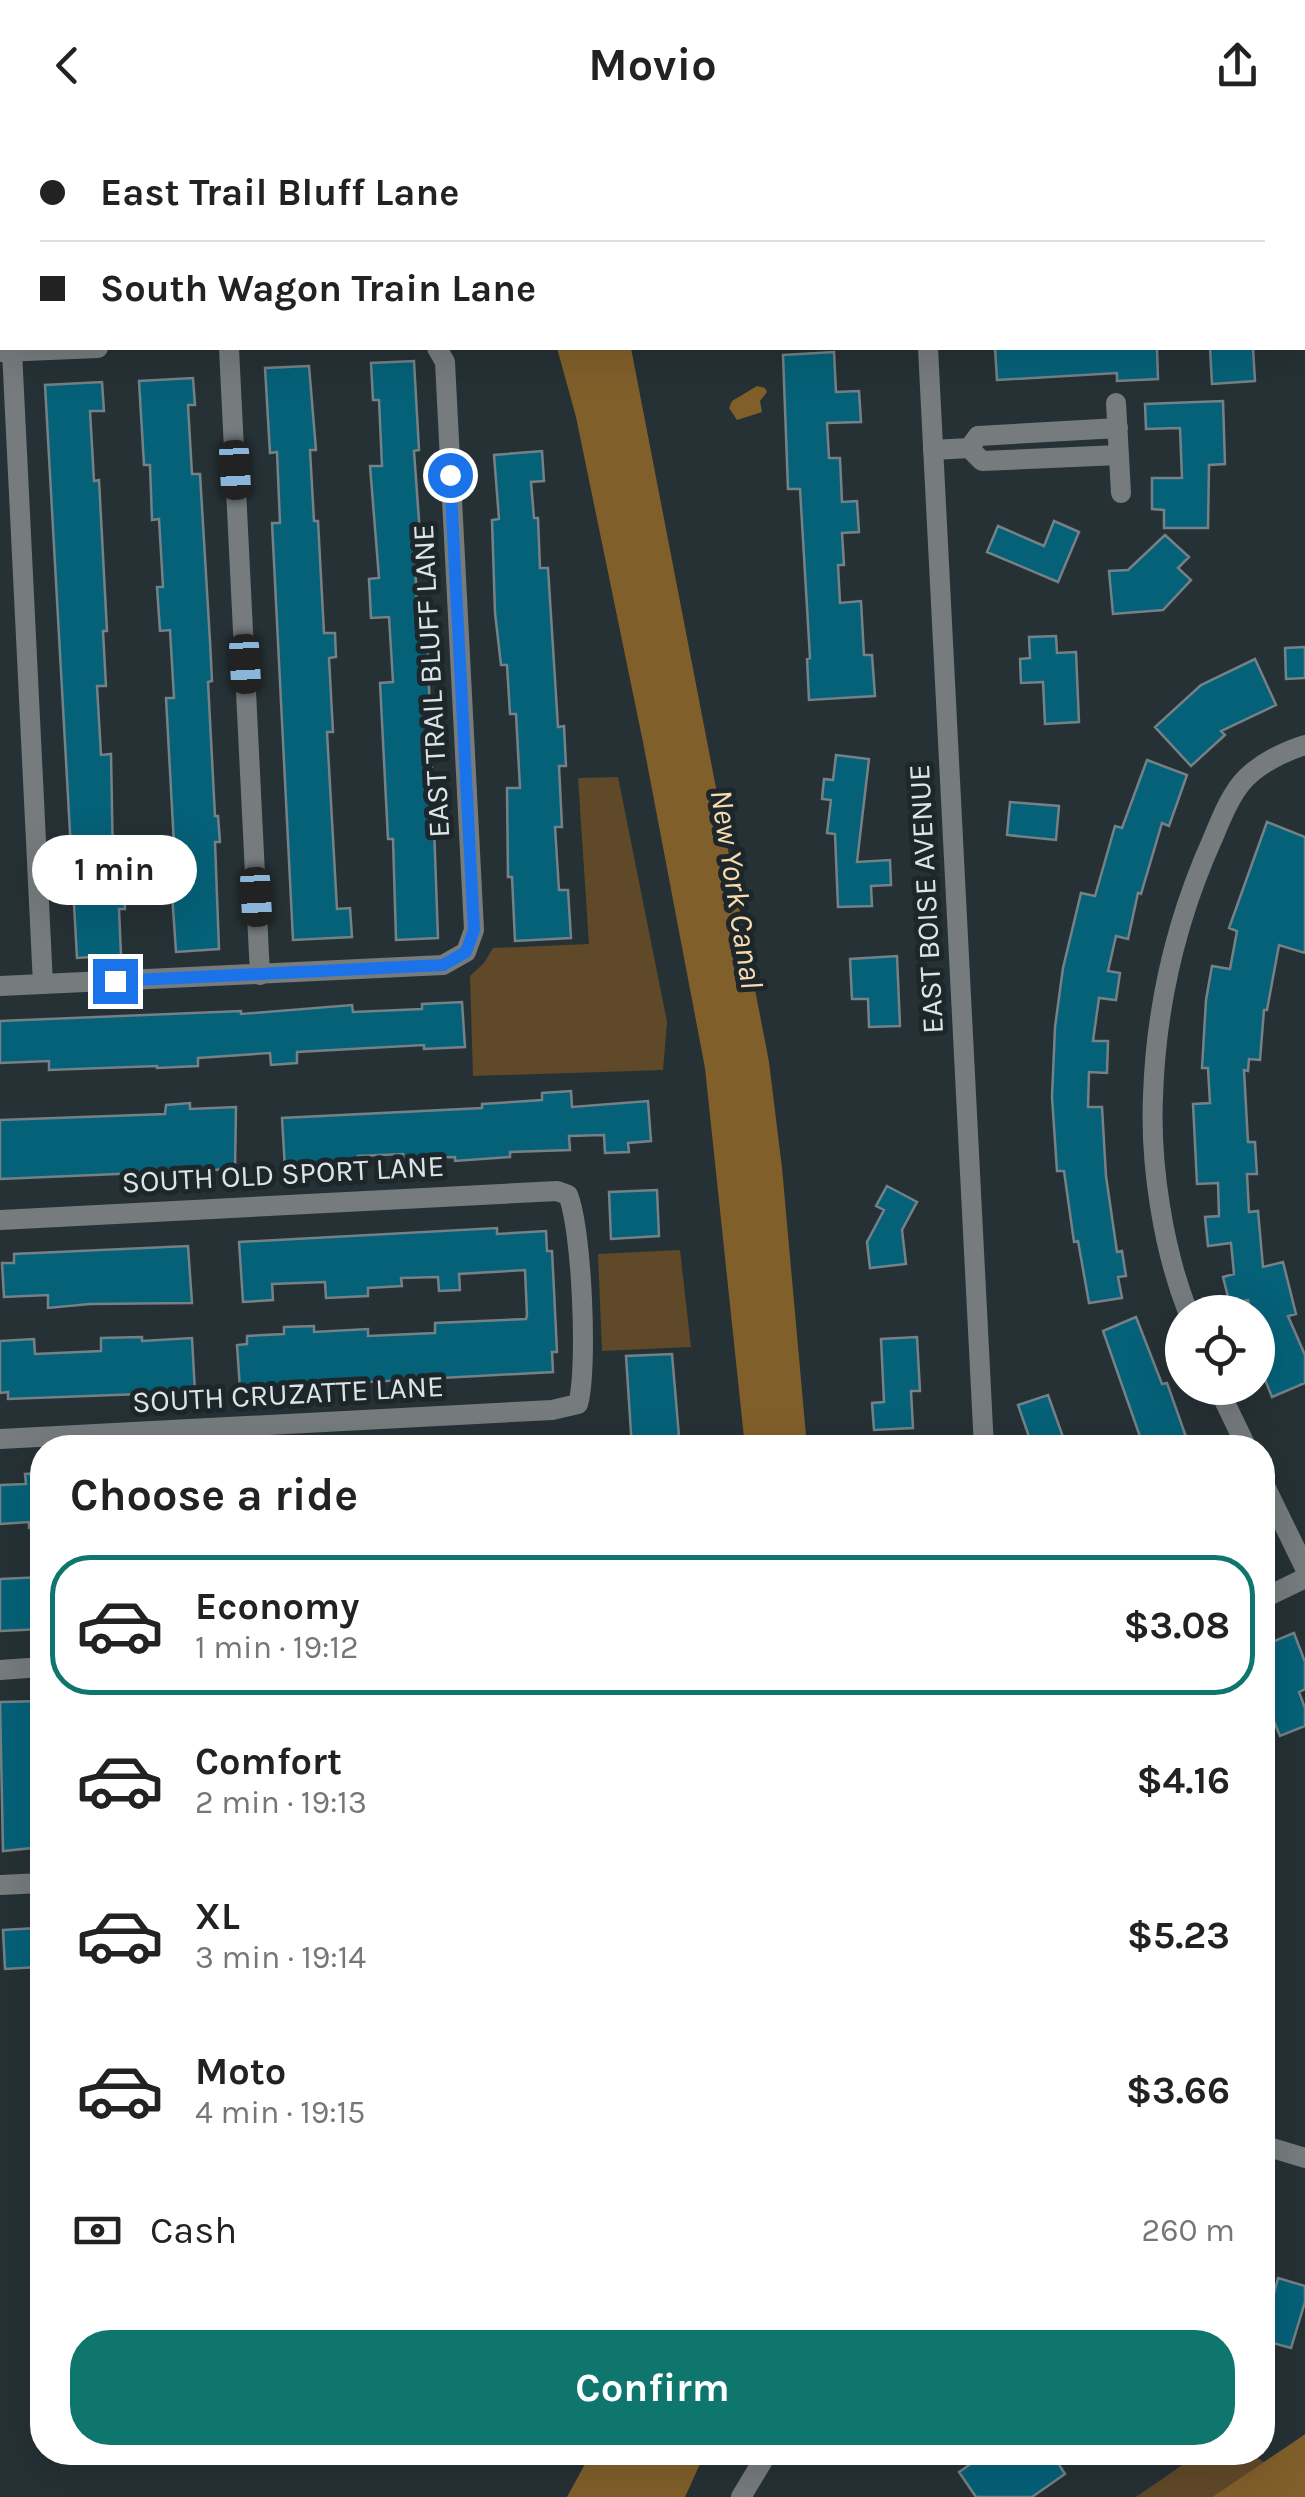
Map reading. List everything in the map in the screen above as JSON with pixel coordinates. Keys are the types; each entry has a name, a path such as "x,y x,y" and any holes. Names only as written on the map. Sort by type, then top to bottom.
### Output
{"street":[{"path":"43,984 6,352 52,350"},
{"path":"0,986 260,974 229,350"},
{"name":"EAST TRAIL BLUFF LANE","path":"260,974 443,965 466,952 474,930 444,362 438,350"},
{"name":"EAST BOISE AVENUE","path":"928,350 983,1435"},
{"path":"1116,403 1121,494"},
{"path":"934,450 969,448 978,436 1118,428"},
{"path":"969,448 982,462 1119,455"},
{"path":"1184,1295 1159,1200 1152,1098 1161,1006 1179,921 1223,814 1244,780 1269,761 1305,745"},
{"name":"SOUTH OLD SPORT LANE","path":"0,1220 537,1191 568,1195 576,1220 584,1376 578,1404"},
{"name":"SOUTH CRUZATTE LANE","path":"251,1435 552,1410 578,1404"},
{"path":"1226,1405 1240,1435"},
{"name":"SOUTH CRUZATTE LANE","path":"0,1439 30,1439"},
{"path":"1275,1507 1305,1568"},
{"path":"1275,1593 1305,1578"},
{"path":"0,1670 30,1668"},
{"path":"0,1885 30,1884"},
{"path":"1275,2149 1305,2158"},
{"path":"742,2497 760,2465"}],"shaded area":[{"path":"558,350 631,350 769,1062 806,1435 744,1435 705,1068 576,417"},
{"path":"757,386 767,392 760,401 762,412 737,420 729,408 732,401"},
{"path":"618,777 667,1022 663,1070 473,1076 470,976 493,948 589,944 578,778"},
{"path":"680,1250 691,1347 602,1351 598,1254"},
{"path":"1305,2434 1305,2497 1212,2497 1259,2465 1275,2465 1275,2455"},
{"path":"584,2465 700,2465 685,2497 567,2497"},
{"path":"1260,2465 1212,2497 1136,2497 1181,2466"}],"building":[{"path":"995,350 1157,350 1158,379 1117,381 1117,373 997,380"},
{"path":"1210,350 1253,350 1255,381 1212,384"},
{"path":"834,352 836,392 859,391 861,422 827,423 829,458 840,458 842,502 857,501 859,532 842,533 844,565 838,565 840,603 861,601 864,655 872,655 875,696 809,700 800,489 788,489 783,355"},
{"path":"414,361 419,450 414,451 422,562 415,562 418,631 427,631 438,938 396,940 393,839 388,839 380,683 393,682 389,617 371,618 369,579 379,578 370,466 382,466 379,400 373,400 371,363"},
{"path":"309,366 316,450 310,450 324,633 335,633 336,657 329,658 333,732 327,732 337,909 350,908 352,937 293,940 272,523 280,523 277,452 270,453 265,368"},
{"path":"193,378 195,405 188,405 192,474 200,474 210,641 212,681 208,682 215,816 220,842 215,842 219,949 176,952 166,698 174,698 170,630 160,631 157,587 163,587 159,519 152,520 150,465 144,465 139,381"},
{"path":"102,382 104,411 90,411 94,481 99,480 107,631 103,631 106,686 97,686 101,755 111,754 113,862 123,862 125,909 119,909 121,955 77,958 45,385"},
{"path":"1223,401 1225,464 1209,465 1208,528 1164,528 1164,510 1152,509 1152,478 1182,478 1180,428 1146,429 1145,404"},
{"path":"542,451 544,481 531,482 534,518 538,518 540,568 548,568 558,727 564,726 566,766 559,766 562,827 555,827 559,890 568,890 571,938 515,941 512,877 508,877 507,788 520,788 516,714 510,714 507,665 501,665 495,613 492,520 499,519 494,455"},
{"path":"1054,521 1079,532 1058,582 987,552 998,526 1044,546"},
{"path":"1165,535 1189,557 1178,568 1191,580 1163,610 1113,614 1109,571 1128,570"},
{"path":"1056,636 1057,653 1076,652 1079,722 1045,724 1043,682 1021,683 1020,659 1030,658 1029,637"},
{"path":"1305,647 1305,678 1286,679 1285,648"},
{"path":"1255,659 1276,705 1221,731 1225,735 1191,766 1155,727 1201,685"},
{"path":"836,755 869,759 857,862 890,860 891,885 871,886 872,906 838,907 835,834 827,833 831,800 822,799 824,779 833,780"},
{"path":"1147,760 1187,775 1169,826 1162,823 1141,894 1138,893 1128,939 1116,936 1108,971 1120,973 1116,1000 1099,998 1093,1041 1108,1041 1107,1073 1089,1072 1088,1107 1102,1107 1106,1176 1117,1252 1122,1251 1126,1276 1118,1277 1122,1298 1089,1303 1078,1241 1074,1242 1064,1171 1057,1171 1052,1097 1055,1027 1063,968 1081,893 1095,896 1115,826 1122,828"},
{"path":"1010,802 1059,806 1056,840 1007,835"},
{"path":"1267,822 1305,837 1305,953 1279,945 1264,1010 1260,1060 1249,1059 1248,1071 1244,1070 1248,1142 1255,1142 1257,1174 1247,1174 1249,1212 1258,1211 1263,1267 1283,1262 1296,1314 1288,1316 1305,1355 1305,1383 1275,1396 1275,1295 1228,1295 1223,1277 1234,1274 1231,1243 1208,1246 1205,1217 1219,1216 1218,1183 1197,1184 1193,1104 1210,1103 1208,1068 1202,1068 1206,1000 1212,966 1230,969 1237,931 1229,928"},
{"path":"897,956 900,1026 869,1027 868,999 852,999 850,959"},
{"path":"462,1002 465,1047 424,1049 424,1045 297,1052 297,1063 271,1065 270,1053 198,1058 198,1066 157,1068 49,1070 49,1061 0,1063 0,1021 241,1014 352,1005 353,1012 422,1009 422,1004"},
{"path":"571,1091 572,1107 648,1101 651,1141 628,1143 629,1152 605,1153 604,1135 569,1136 570,1150 510,1152 510,1157 455,1161 455,1157 403,1158 403,1154 358,1156 358,1160 285,1169 282,1118 482,1108 482,1104 542,1100 542,1093"},
{"path":"190,1103 190,1109 236,1107 235,1169 0,1179 0,1120 165,1114 166,1105"},
{"path":"887,1186 917,1202 902,1230 906,1264 870,1268 867,1242 884,1210 876,1206"},
{"path":"657,1190 659,1236 611,1239 609,1192"},
{"path":"497,1228 497,1234 546,1231 547,1251 552,1251 554,1290 557,1352 552,1352 553,1372 240,1389 237,1345 247,1344 247,1336 284,1334 284,1327 314,1326 314,1332 368,1329 368,1336 435,1333 435,1323 526,1319 527,1315 525,1270 459,1274 460,1290 439,1291 438,1277 401,1278 402,1286 368,1288 368,1296 326,1298 325,1282 272,1284 273,1300 243,1302 239,1242"},
{"path":"188,1246 192,1303 48,1308 48,1295 4,1297 2,1263 14,1263 14,1254"},
{"path":"1136,1317 1165,1383 1165,1405 1175,1405 1185,1435 1139,1435 1103,1331"},
{"path":"142,1337 142,1341 192,1338 195,1392 8,1399 8,1392 0,1393 0,1341 34,1339 35,1354 101,1351 101,1338"},
{"path":"917,1337 920,1391 911,1391 913,1428 874,1430 872,1403 884,1402 881,1339"},
{"path":"672,1354 679,1435 631,1435 626,1356"},
{"path":"1048,1395 1062,1435 1028,1435 1018,1405"},
{"path":"25,1474 30,1474 30,1528 29,1522 0,1524 0,1485 26,1484"},
{"path":"30,1578 30,1630 0,1631 0,1579"},
{"path":"1294,1633 1305,1662 1305,1689 1299,1692 1305,1708 1305,1726 1280,1736 1275,1724 1275,1641"},
{"path":"30,1701 30,1848 3,1851 0,1702"},
{"path":"30,1928 30,1968 5,1969 3,1930"},
{"path":"1278,2278 1305,2286 1305,2302 1291,2348 1275,2344"},
{"path":"969,2465 1059,2465 1065,2474 1032,2497 976,2497 959,2472"}],"route":[{"path":"115,981 443,965 466,952 474,930 450,475"}],"water label":[{"name":"New York Canal","path":"737,889"}]}
